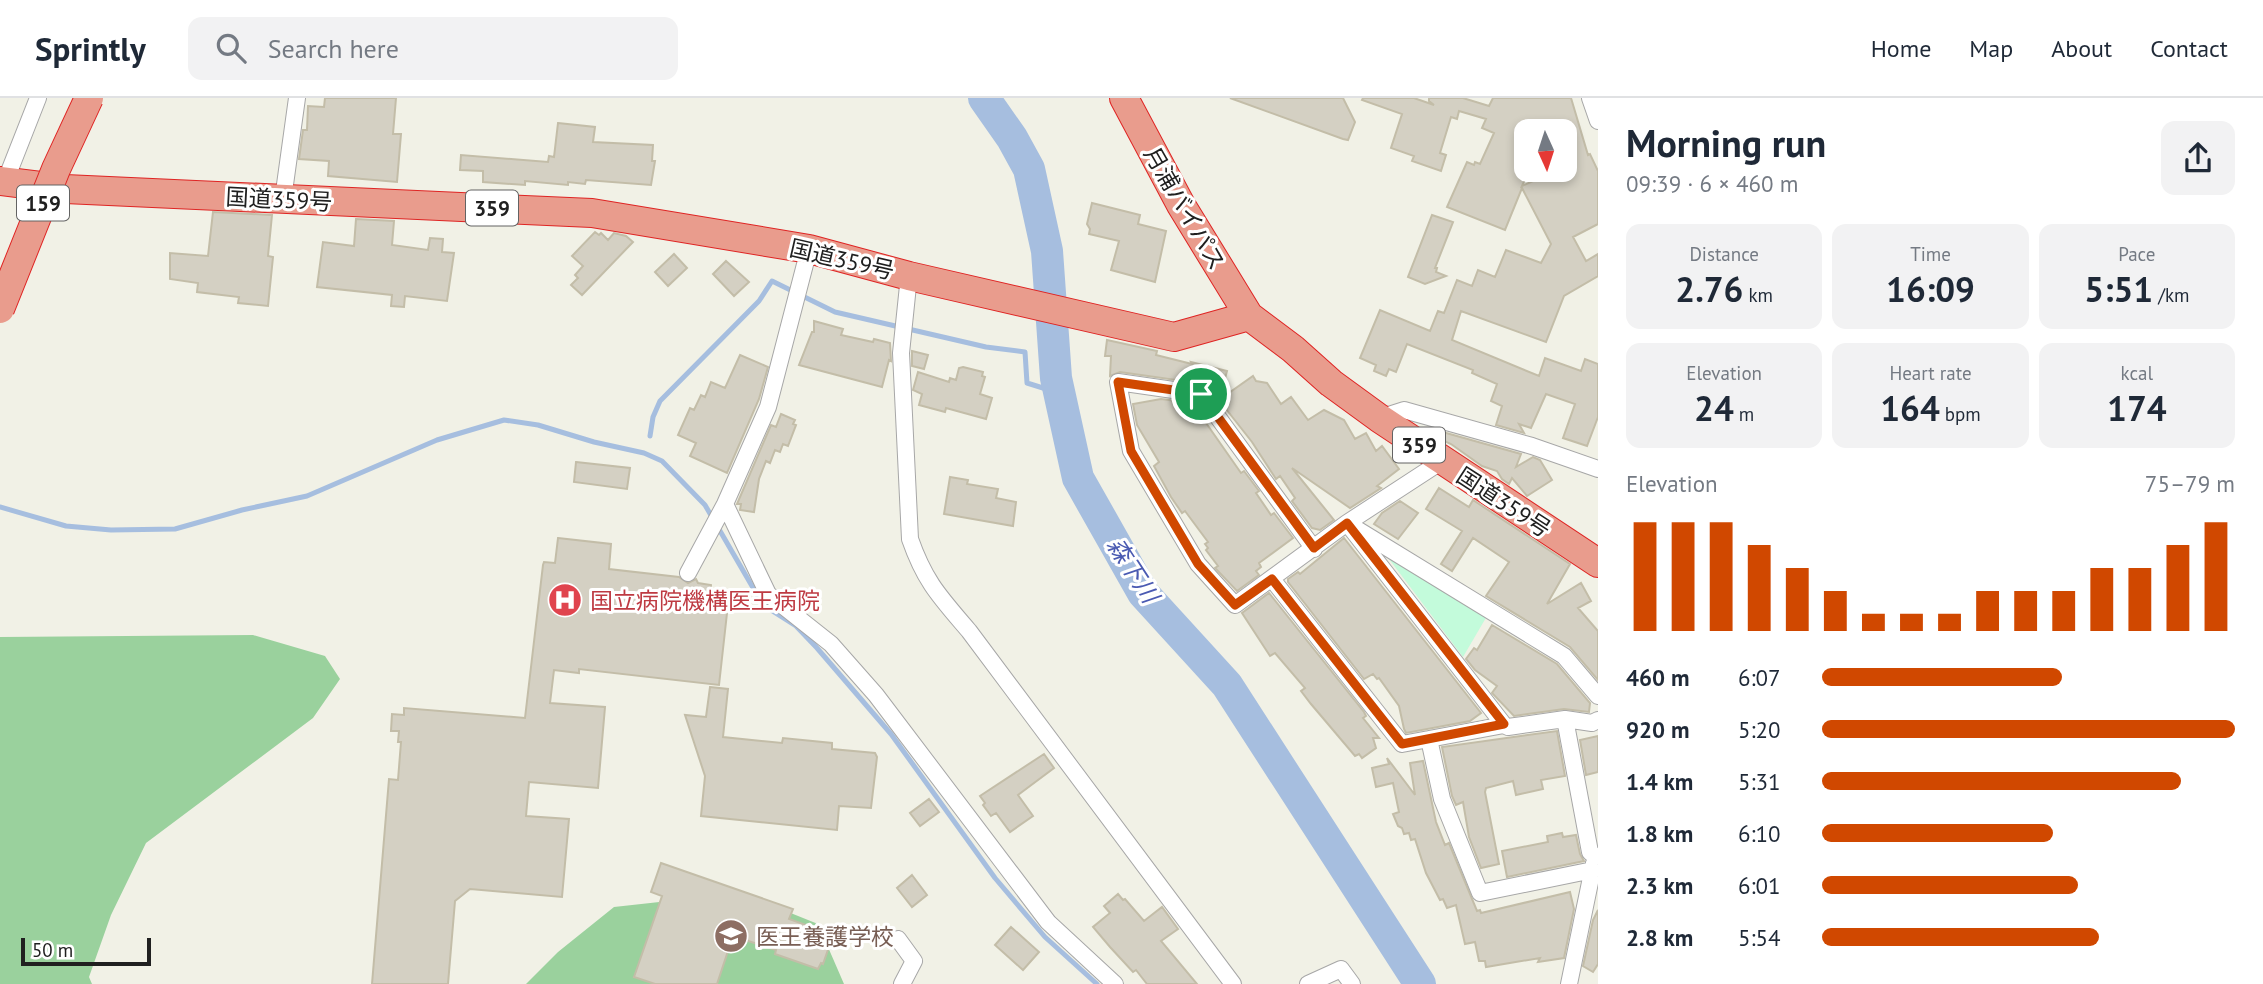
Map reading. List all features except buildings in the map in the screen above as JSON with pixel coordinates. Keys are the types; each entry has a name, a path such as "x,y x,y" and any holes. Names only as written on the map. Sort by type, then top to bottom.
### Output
{"highway":[{"name":"159","path":"0,309 56,169 89,98"},
{"name":"月浦バイパス","path":"1124,98 1181,205 1249,316"},
{"name":"国道359号","path":"2,182 65,189 592,213 809,249 909,276 976,289 1174,337 1249,316 1379,418 1598,563"}],"street":[{"path":"2,182 38,98"},
{"path":"283,199 297,98"},
{"path":"1590,98 1598,121"},
{"path":"688,573 722,509 768,407 809,249"},
{"path":"909,276 901,353 910,539 920,566 932,589 969,631 1233,984"},
{"path":"1314,548 1201,394 1118,382 1131,451 1198,564 1235,605 1272,579 1314,548 1347,523 1442,460"},
{"path":"1379,418 1404,410 1532,446 1598,469"},
{"path":"722,509 768,594 831,645 876,695 1048,922 1115,984"},
{"path":"1347,523 1564,656 1598,696"},
{"path":"1347,523 1504,724 1508,727 1565,719 1592,723 1598,720"},
{"path":"1272,579 1402,744 1504,724"},
{"path":"1565,719 1590,852 1596,861 1569,984"},
{"path":"1429,739 1442,799 1480,893 1596,861"},
{"path":"898,939 914,961 902,984"},
{"path":"1307,984 1341,969 1352,984"}],"green space":[{"path":"1383,551 1487,616 1463,657"},
{"path":"253,635 325,656 340,679 313,718 146,843 111,915 89,977 92,984 0,984 0,637"},
{"path":"741,893 818,924 844,984 526,984 558,952 614,907"}],"waterway":[{"name":"森下川","path":"984,98 1012,138 1029,169 1047,251 1056,378 1078,478 1143,593 1227,685 1420,984"},
{"path":"650,436 653,417 660,401 759,301 772,281 835,312 986,347 1025,352 1027,383 1059,393"},
{"path":"0,507 66,526 111,530 175,529 242,510 307,496 437,440 504,420 538,425 594,442 644,453 662,461 705,505 763,605 796,626 817,648 891,734 995,878 1045,937 1097,984"}],"place":[{"name":"国立病院機構医王病院","path":"565,600"},
{"name":"医王養護学校","path":"731,936"}],"route":[{"path":"1118,382 1201,394 1314,548 1347,523 1504,724 1402,744 1272,579 1235,605 1198,564 1131,451 1118,382"}]}
